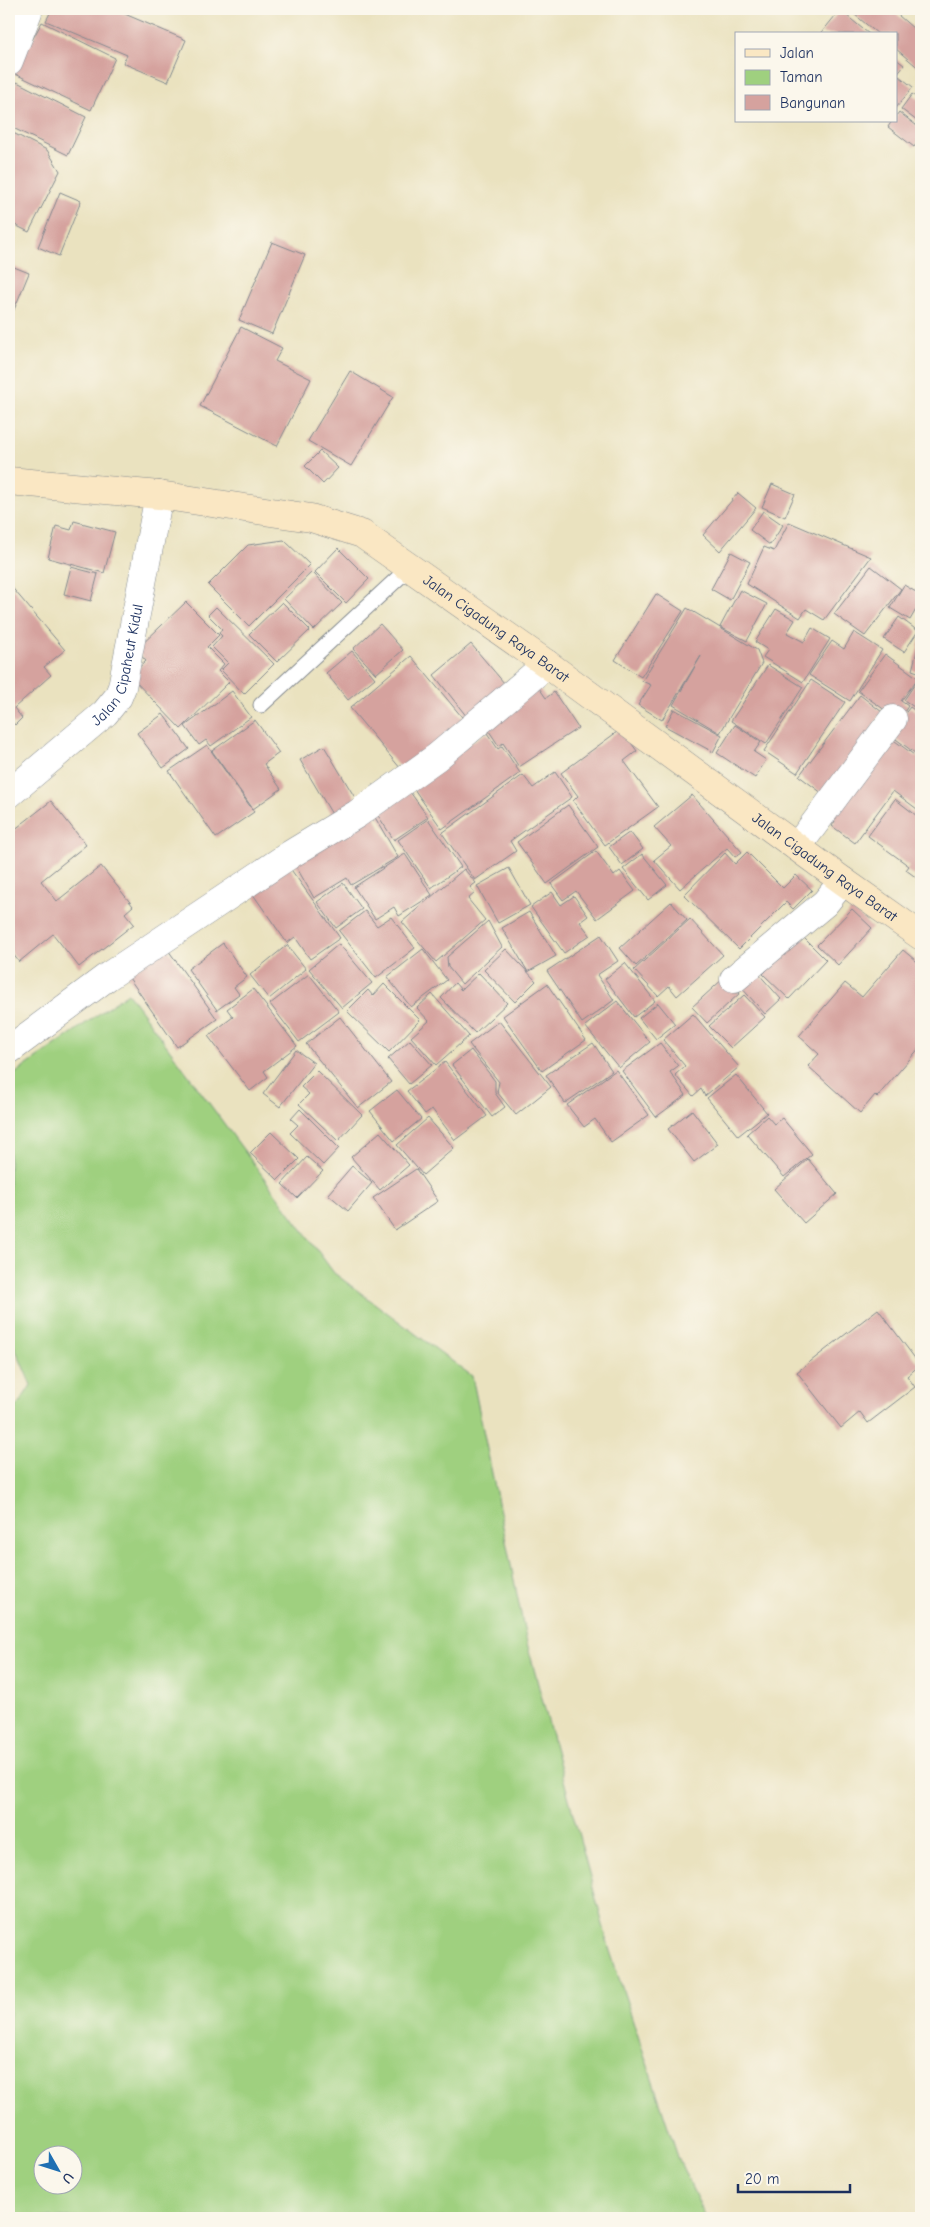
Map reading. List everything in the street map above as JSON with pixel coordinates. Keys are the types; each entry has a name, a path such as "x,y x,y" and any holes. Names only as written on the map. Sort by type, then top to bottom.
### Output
{"street":[{"path":"9,61 28,12"},
{"name":"Jalan Cigadung Raya Barat","path":"9,481 159,494 311,518 362,534 547,664 844,882 921,936"},
{"name":"Jalan Cipaheut Kidul","path":"9,794 105,712 118,697 122,687 159,494"},
{"path":"9,1050 107,977 292,854 357,814 437,757 547,664"},
{"path":"797,847 892,720"},
{"path":"734,979 825,903 844,882"}],"lane":[{"path":"261,705 410,568"}],"green space":[{"path":"128,993 334,1273 472,1376 527,1643 610,1951 679,2160 706,2218 9,2218 9,1419 31,1385 9,1334 9,1078"}],"building":[{"path":"52,9 113,9 186,40 168,82 123,63 127,55 46,21"},
{"path":"848,9 891,9 921,35 921,70 898,51 898,32 876,32"},
{"path":"840,10 867,32 822,32"},
{"path":"42,22 115,58 91,110 9,71 24,39 31,42"},
{"path":"898,60 904,65 898,72"},
{"path":"898,77 913,87 898,106"},
{"path":"17,82 86,117 68,155 9,126 9,99"},
{"path":"912,94 921,101 921,124 901,109"},
{"path":"899,112 921,129 921,138 914,147 888,127 891,122 898,122"},
{"path":"9,131 47,150 60,171 29,232 9,222"},
{"path":"60,192 81,201 59,256 38,247"},
{"path":"272,242 305,255 272,334 239,320"},
{"path":"9,265 29,273 9,322"},
{"path":"241,327 282,348 275,361 311,379 277,446 200,406"},
{"path":"350,371 393,397 351,466 308,441"},
{"path":"320,451 338,468 323,484 305,466"},
{"path":"772,484 795,494 785,517 762,507"},
{"path":"738,493 756,508 720,551 703,535"},
{"path":"763,511 783,525 770,545 750,530"},
{"path":"74,521 115,532 104,573 48,558 56,526 71,530"},
{"path":"789,522 871,557 824,620 806,609 800,618 747,584 764,547 774,551"},
{"path":"284,540 310,565 249,626 208,585 248,545"},
{"path":"338,548 369,579 346,603 315,572"},
{"path":"731,552 750,562 730,600 711,589"},
{"path":"871,566 901,589 865,636 834,614"},
{"path":"71,567 98,574 91,601 64,594"},
{"path":"312,572 342,603 314,630 284,599"},
{"path":"9,584 65,650 44,667 51,675 14,708 22,718 15,725 9,718"},
{"path":"904,585 921,595 921,601 910,620 890,608"},
{"path":"740,590 767,604 747,641 720,627"},
{"path":"656,594 683,611 641,677 615,660"},
{"path":"186,602 219,635 207,647 224,664 218,671 229,682 181,729 130,676 146,661 136,650"},
{"path":"282,602 310,630 277,662 249,634"},
{"path":"216,607 274,664 244,694 221,670 228,663 212,647 222,636 219,633 222,629 208,615"},
{"path":"687,608 757,650 762,663 720,733 673,705 701,656 662,720 638,705 651,685 642,681"},
{"path":"776,609 795,620 787,633 804,642 812,628 830,639 803,682 763,657 768,650 755,642"},
{"path":"899,617 918,631 904,652 884,639"},
{"path":"380,624 403,650 376,674 353,649"},
{"path":"854,632 882,650 850,701 809,675 832,641 844,649"},
{"path":"921,636 921,673 912,670"},
{"path":"471,644 510,690 471,722 434,675"},
{"path":"352,651 375,678 348,700 326,673"},
{"path":"885,654 918,678 901,701 908,706 899,720 858,691"},
{"path":"411,656 467,723 406,775 350,708"},
{"path":"768,665 803,687 766,744 731,721"},
{"path":"921,675 921,712 904,700"},
{"path":"811,680 845,702 797,773 764,751"},
{"path":"537,685 546,698 554,692 578,728 519,767 503,743 499,746 483,722"},
{"path":"232,691 251,717 211,746 206,740 199,745 185,726"},
{"path":"860,695 882,712 830,799 799,776"},
{"path":"910,707 921,715 921,753 919,756 889,734"},
{"path":"674,709 722,735 713,752 665,726"},
{"path":"163,714 189,749 163,768 137,733"},
{"path":"255,720 279,753 264,764 281,789 253,809 212,751"},
{"path":"735,725 761,742 754,752 766,760 755,778 717,753"},
{"path":"621,729 637,751 624,761 658,807 605,845 573,801 578,796 561,773"},
{"path":"487,733 498,749 502,746 520,773 442,829 407,779"},
{"path":"884,733 921,760 921,812 893,791 855,843 832,826 835,821 825,814"},
{"path":"207,745 254,812 216,838 169,771"},
{"path":"324,746 357,801 333,816 300,760"},
{"path":"555,772 572,797 510,841 516,851 475,880 442,833 523,775 533,788"},
{"path":"405,785 428,817 394,840 373,808"},
{"path":"692,795 742,852 735,857 727,848 680,889 654,860 671,846 654,827"},
{"path":"895,799 921,819 921,881 906,870 909,866 868,836"},
{"path":"51,801 86,845 41,881 57,901 101,866 133,906 125,913 134,924 79,967 53,934 19,962 9,949 9,876 12,873 9,870 9,834"},
{"path":"568,805 598,847 547,884 517,842"},
{"path":"373,814 398,857 351,885 347,878 314,898 293,861"},
{"path":"428,819 461,867 431,888 398,840"},
{"path":"630,832 643,849 622,865 609,847"},
{"path":"596,851 614,876 620,871 635,891 597,919 576,891 563,900 551,884"},
{"path":"747,852 783,888 796,875 812,890 793,909 786,902 739,949 684,895 725,853 735,864"},
{"path":"405,854 432,895 399,916 394,907 375,919 354,887"},
{"path":"642,854 667,885 648,900 623,869"},
{"path":"287,864 340,938 310,959 295,937 287,943 250,890"},
{"path":"509,868 530,905 498,923 477,886"},
{"path":"464,869 476,883 470,887 475,893 468,899 485,920 436,962 402,922"},
{"path":"343,883 362,909 336,928 317,902"},
{"path":"552,892 561,905 574,896 588,916 580,922 590,935 564,953 531,907"},
{"path":"671,902 687,920 636,966 620,948"},
{"path":"852,909 872,928 838,965 817,945"},
{"path":"365,911 377,926 391,917 415,948 376,978 339,931"},
{"path":"529,912 556,956 528,972 502,928"},
{"path":"690,919 723,955 677,996 669,986 658,996 634,970"},
{"path":"488,921 502,947 462,984 448,967 447,957"},
{"path":"601,935 618,961 597,975 614,1000 582,1023 547,971"},
{"path":"801,935 826,960 789,999 763,974"},
{"path":"223,943 247,977 234,987 239,994 217,1010 188,969"},
{"path":"339,944 372,983 342,1008 309,969"},
{"path":"287,945 306,969 269,999 250,975"},
{"path":"166,947 217,1019 177,1047 127,975"},
{"path":"423,949 447,980 411,1007 387,977"},
{"path":"506,949 536,981 515,1002 484,970"},
{"path":"903,950 921,965 921,1046 877,1097 875,1095 860,1113 808,1066 819,1054 799,1036 845,983 862,997"},
{"path":"625,963 655,1001 634,1017 605,979"},
{"path":"756,971 781,999 765,1014 740,986"},
{"path":"479,973 507,1003 475,1033 441,998 455,983 461,990"},
{"path":"309,974 339,1012 299,1042 270,1004"},
{"path":"725,977 740,993 707,1023 692,1007"},
{"path":"384,984 420,1020 389,1052 347,1011 368,990 373,996"},
{"path":"547,984 586,1040 542,1071 503,1016"},
{"path":"253,989 297,1046 264,1071 268,1077 250,1091 208,1036 233,1017 227,1009"},
{"path":"432,994 469,1036 436,1065 411,1037 429,1021 417,1008"},
{"path":"744,995 765,1017 731,1048 709,1026"},
{"path":"617,1001 650,1042 619,1068 585,1026"},
{"path":"658,1003 675,1024 656,1039 639,1018"},
{"path":"693,1014 739,1067 705,1096 701,1089 693,1096 675,1075 685,1066 663,1040"},
{"path":"340,1017 391,1082 358,1108 306,1044"},
{"path":"499,1021 551,1087 516,1115 497,1092 499,1082 469,1044"},
{"path":"410,1040 432,1065 409,1084 388,1059"},
{"path":"593,1043 612,1071 565,1103 546,1075"},
{"path":"660,1043 678,1066 670,1072 686,1095 656,1117 622,1071"},
{"path":"296,1050 314,1063 280,1107 263,1094"},
{"path":"471,1050 495,1081 495,1093 505,1107 492,1117 452,1065"},
{"path":"445,1062 487,1116 455,1140 432,1109 425,1114 407,1091"},
{"path":"616,1070 649,1115 611,1142 595,1119 584,1127 567,1105"},
{"path":"317,1071 362,1115 338,1141 299,1104 309,1094 301,1087"},
{"path":"736,1075 767,1113 738,1136 707,1098"},
{"path":"397,1090 421,1119 394,1141 370,1111"},
{"path":"300,1109 339,1148 323,1165 290,1133 298,1125 291,1119"},
{"path":"692,1110 718,1144 694,1162 668,1129"},
{"path":"767,1116 774,1124 782,1118 812,1154 784,1177 747,1134"},
{"path":"428,1118 454,1148 423,1175 397,1145"},
{"path":"271,1132 299,1159 278,1180 250,1153"},
{"path":"380,1132 409,1165 380,1190 351,1157"},
{"path":"307,1157 323,1171 297,1198 282,1184"},
{"path":"808,1159 837,1194 804,1223 774,1189"},
{"path":"352,1166 372,1183 348,1211 328,1194"},
{"path":"416,1169 438,1201 395,1230 373,1198"},
{"path":"878,1309 920,1365 907,1376 915,1387 868,1423 860,1412 841,1428 797,1372"}]}
